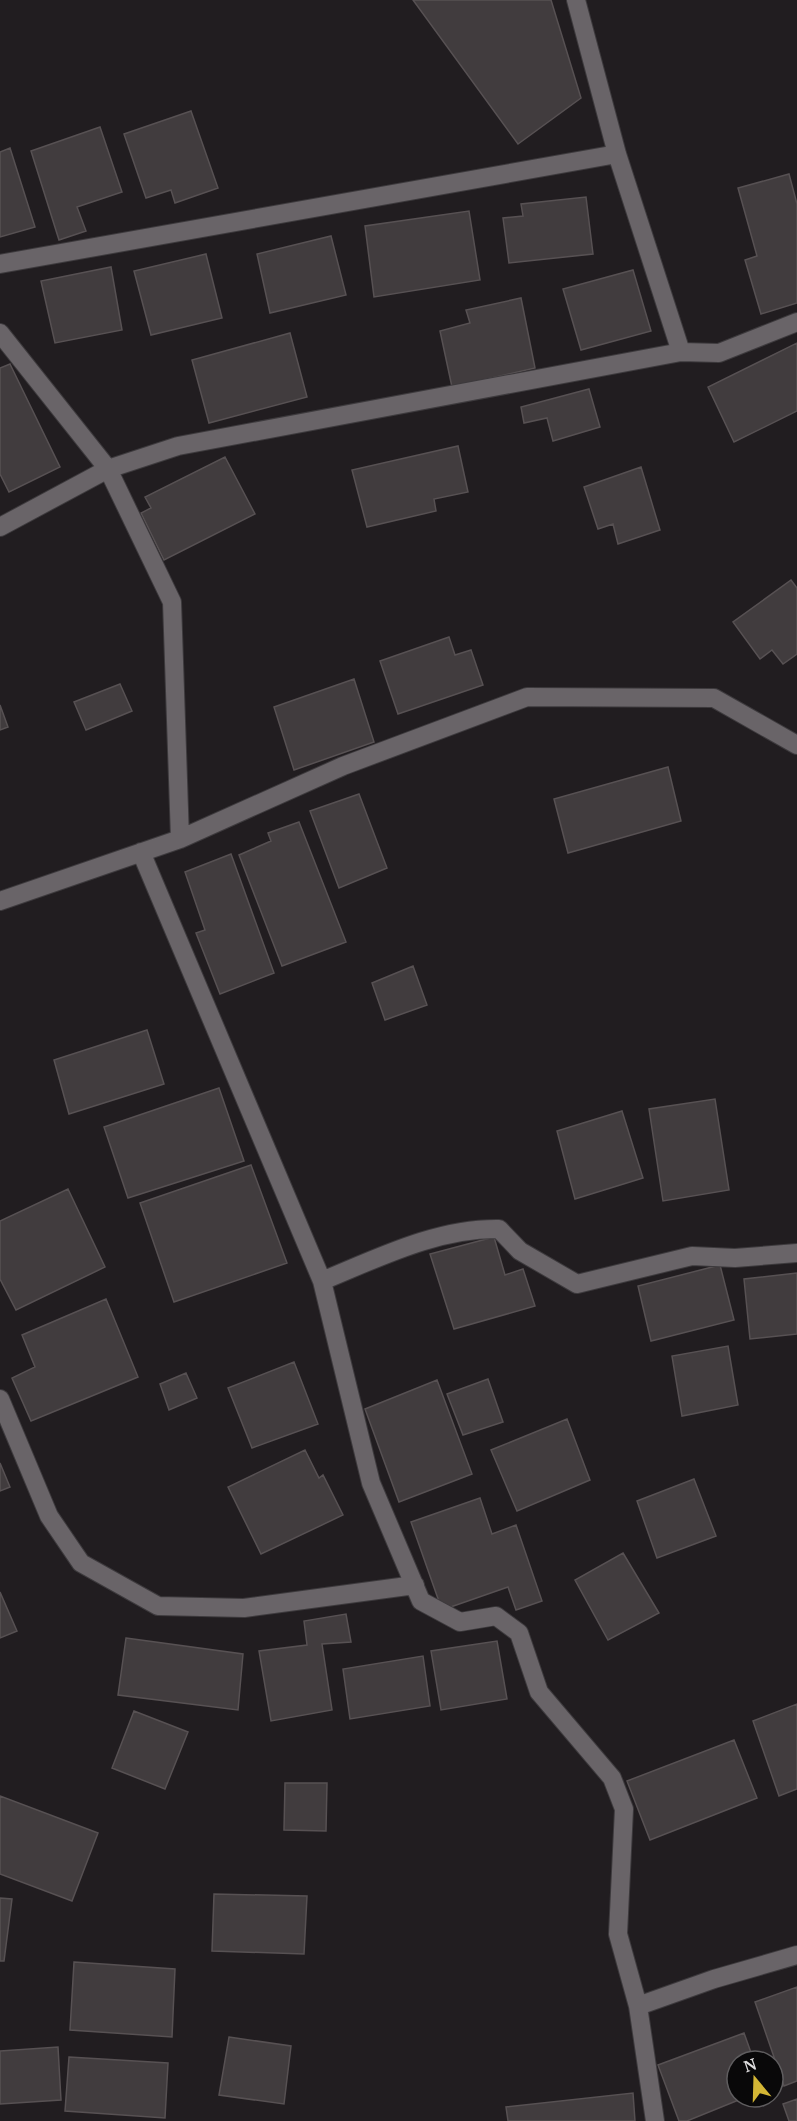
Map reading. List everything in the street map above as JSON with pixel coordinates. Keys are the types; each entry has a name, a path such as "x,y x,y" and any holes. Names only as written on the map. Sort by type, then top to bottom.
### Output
{"street":[{"path":"576,0 617,154 681,352"},
{"path":"0,264 617,154"},
{"path":"0,526 108,469 178,446 681,352 719,353 797,322"},
{"path":"0,333 108,469 172,602 180,839"},
{"path":"0,901 180,839 343,766 527,697 714,698 797,745"},
{"path":"141,852 322,1281 371,1484 421,1600 460,1622 496,1616 519,1633 539,1692 612,1779 624,1809 618,1934 638,2006 655,2121"},
{"path":"322,1281 403,1248 471,1229 499,1229 520,1251 577,1284 692,1256 735,1258 797,1253"},
{"path":"0,1400 49,1516 81,1563 158,1606 244,1608 415,1586"},
{"path":"638,2006 714,1979 797,1955"}],"building":[{"path":"413,0 551,0 581,98 518,144"},
{"path":"191,111 218,188 175,203 171,190 146,198 124,134"},
{"path":"100,127 122,192 77,207 86,231 59,240 31,151"},
{"path":"10,148 35,227 0,237 0,152"},
{"path":"789,174 797,204 797,303 761,314 745,260 757,256 738,188"},
{"path":"586,197 593,254 509,263 503,218 523,216 521,204"},
{"path":"469,211 480,280 374,297 365,226"},
{"path":"331,236 346,295 270,313 257,254"},
{"path":"206,254 222,318 151,335 134,271"},
{"path":"111,267 122,330 55,343 41,281"},
{"path":"633,270 651,331 581,350 563,289"},
{"path":"521,298 535,368 452,387 440,331 470,323 466,310"},
{"path":"290,333 307,397 209,423 192,360"},
{"path":"797,343 797,411 734,442 708,387"},
{"path":"10,364 60,467 9,492 0,474 0,368"},
{"path":"589,389 600,427 553,441 547,418 524,423 521,407"},
{"path":"458,446 468,492 434,499 436,511 367,527 352,470"},
{"path":"225,457 255,514 164,560 141,513 151,508 145,497"},
{"path":"641,467 660,530 618,544 613,524 598,529 584,487"},
{"path":"791,580 797,588 797,654 783,664 772,650 760,659 733,622"},
{"path":"449,637 455,655 471,650 483,685 398,714 380,661"},
{"path":"354,679 374,742 294,770 274,707"},
{"path":"120,684 132,711 86,730 74,702"},
{"path":"0,705 8,727 0,730"},
{"path":"668,767 681,821 568,853 554,799"},
{"path":"359,794 387,868 339,888 310,811"},
{"path":"299,822 346,942 282,966 239,855 271,841 268,833"},
{"path":"231,854 274,973 220,994 196,933 205,930 185,872"},
{"path":"413,966 427,1005 385,1020 372,983"},
{"path":"147,1030 164,1084 69,1114 54,1060"},
{"path":"219,1088 244,1161 128,1198 104,1127"},
{"path":"715,1099 729,1190 663,1201 649,1109"},
{"path":"622,1111 643,1178 575,1199 557,1131"},
{"path":"251,1165 287,1263 174,1302 140,1203"},
{"path":"68,1189 105,1267 16,1310 0,1279 0,1221"},
{"path":"494,1237 505,1275 523,1269 535,1306 454,1329 430,1254"},
{"path":"720,1265 734,1320 651,1341 638,1286"},
{"path":"797,1273 797,1334 750,1339 744,1279"},
{"path":"106,1299 138,1377 31,1421 12,1378 35,1367 22,1335"},
{"path":"728,1346 738,1405 682,1416 672,1356"},
{"path":"294,1362 318,1424 252,1448 228,1388"},
{"path":"186,1373 197,1398 169,1410 160,1384"},
{"path":"488,1379 503,1422 463,1435 447,1394"},
{"path":"437,1380 472,1474 399,1502 365,1409"},
{"path":"567,1419 590,1480 517,1511 491,1450"},
{"path":"305,1450 319,1478 323,1475 343,1515 261,1554 228,1487"},
{"path":"0,1463 10,1487 0,1491"},
{"path":"694,1479 716,1536 657,1558 637,1501"},
{"path":"480,1498 492,1534 516,1525 542,1601 516,1610 508,1587 442,1610 411,1522"},
{"path":"623,1553 659,1613 608,1640 575,1580"},
{"path":"0,1592 17,1631 0,1638"},
{"path":"346,1614 351,1642 322,1644 332,1710 271,1721 259,1651 307,1645 304,1621"},
{"path":"126,1638 243,1654 238,1710 118,1695"},
{"path":"497,1641 507,1699 441,1710 431,1651"},
{"path":"423,1656 430,1706 350,1719 343,1669"},
{"path":"797,1704 797,1789 779,1796 753,1721"},
{"path":"134,1711 188,1732 165,1789 112,1768"},
{"path":"734,1740 757,1798 650,1840 627,1781"},
{"path":"285,1783 327,1783 326,1831 284,1830"},
{"path":"0,1796 98,1833 72,1901 0,1874"},
{"path":"214,1894 307,1896 304,1954 212,1951"},
{"path":"0,1898 12,1899 4,1961 0,1961"},
{"path":"74,1962 175,1969 172,2037 70,2030"},
{"path":"797,1987 797,2081 785,2086 785,2049 771,2049 755,2002"},
{"path":"744,2033 750,2049 725,2049 725,2106 687,2121 679,2121 658,2065"},
{"path":"229,2037 291,2046 284,2104 219,2095"},
{"path":"58,2047 61,2100 0,2104 0,2051"},
{"path":"69,2057 168,2063 165,2118 65,2111"},
{"path":"633,2093 635,2121 508,2121 506,2107"},
{"path":"797,2099 797,2121 789,2121 785,2103"}]}
